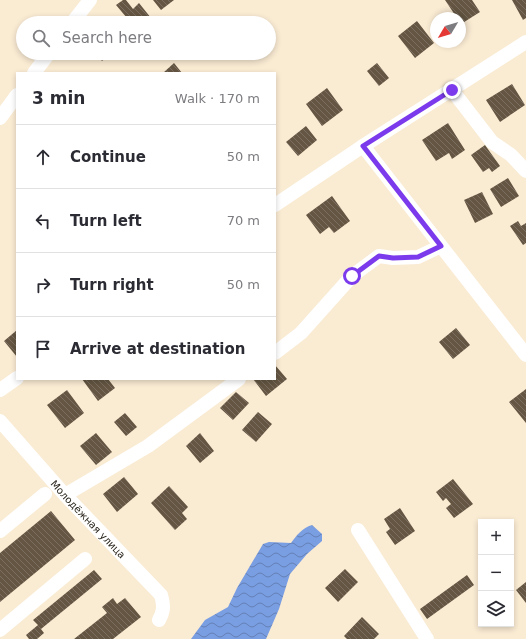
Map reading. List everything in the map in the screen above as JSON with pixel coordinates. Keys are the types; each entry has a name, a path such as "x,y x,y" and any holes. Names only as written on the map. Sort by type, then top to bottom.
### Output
{"street":[{"path":"77,16 90,0"},
{"path":"276,204 363,146 526,42"},
{"path":"35,72 44,60"},
{"path":"452,90 492,142 511,155 526,171"},
{"path":"0,118 16,96"},
{"path":"363,146 526,354"},
{"path":"276,351 301,333 352,276 379,256 393,258 418,257 441,246"},
{"path":"0,390 16,379"},
{"path":"65,495 148,446 238,380"},
{"name":"Молодёжная улица","path":"0,421 100,534 154,586 161,595 164,605 163,613 159,620"},
{"path":"0,531 44,494"},
{"path":"358,530 427,639"},
{"path":"0,630 86,559"}],"water":[{"path":"312,525 322,534 322,541 307,554 290,574 279,609 266,639 191,639 205,620 228,607 237,588 263,544 269,542 291,543 303,530"}],"building":[{"path":"123,0 126,0 133,9 139,3 149,16 125,16 116,5"},
{"path":"153,0 174,0 161,10"},
{"path":"445,0 472,0 480,12 466,21 466,12 453,12"},
{"path":"512,0 526,0 526,18 523,20"},
{"path":"417,21 430,38 430,46 415,58 398,36"},
{"path":"174,63 181,72 164,72"},
{"path":"377,63 389,78 379,86 367,71"},
{"path":"512,84 525,105 500,122 486,100"},
{"path":"327,88 343,110 322,126 306,104"},
{"path":"448,123 465,150 452,159 449,153 436,161 422,140"},
{"path":"306,126 317,140 298,156 286,142"},
{"path":"485,145 500,166 492,172 489,168 483,172 471,155"},
{"path":"508,178 519,196 501,207 490,189"},
{"path":"482,192 493,214 475,223 464,200"},
{"path":"332,196 350,221 334,233 329,227 320,234 306,215"},
{"path":"518,221 521,226 526,223 526,243 523,245 510,226"},
{"path":"456,328 470,345 453,359 439,342"},
{"path":"16,331 16,356 4,341"},
{"path":"276,366 287,379 266,396 254,380 276,380"},
{"path":"83,380 109,380 115,388 98,401"},
{"path":"526,389 526,423 509,402"},
{"path":"67,390 84,413 65,428 47,405"},
{"path":"236,392 249,403 233,420 220,408"},
{"path":"258,412 272,424 256,442 242,430"},
{"path":"125,413 137,427 126,436 114,422"},
{"path":"96,433 112,452 96,465 80,446"},
{"path":"200,433 214,451 200,463 186,446"},
{"path":"124,477 138,494 117,512 103,494"},
{"path":"453,479 473,504 454,518 446,508 451,504 446,498 443,501 436,492"},
{"path":"169,486 188,507 182,513 187,519 175,530 151,503"},
{"path":"400,508 415,531 395,545 386,532 390,529 384,519"},
{"path":"51,511 75,540 0,602 0,553"},
{"path":"345,569 358,582 338,602 325,588"},
{"path":"94,570 102,579 41,629 44,633 37,639 29,639 26,635 38,625 33,620"},
{"path":"467,575 474,585 427,619 420,609"},
{"path":"526,582 526,603 516,590"},
{"path":"113,598 117,604 125,598 141,617 113,639 74,639 107,613 102,607"},
{"path":"362,617 379,634 374,639 347,639 344,636"}],"route":[{"path":"352,276 379,256 393,258 418,257 441,246 363,146 452,90"}]}
